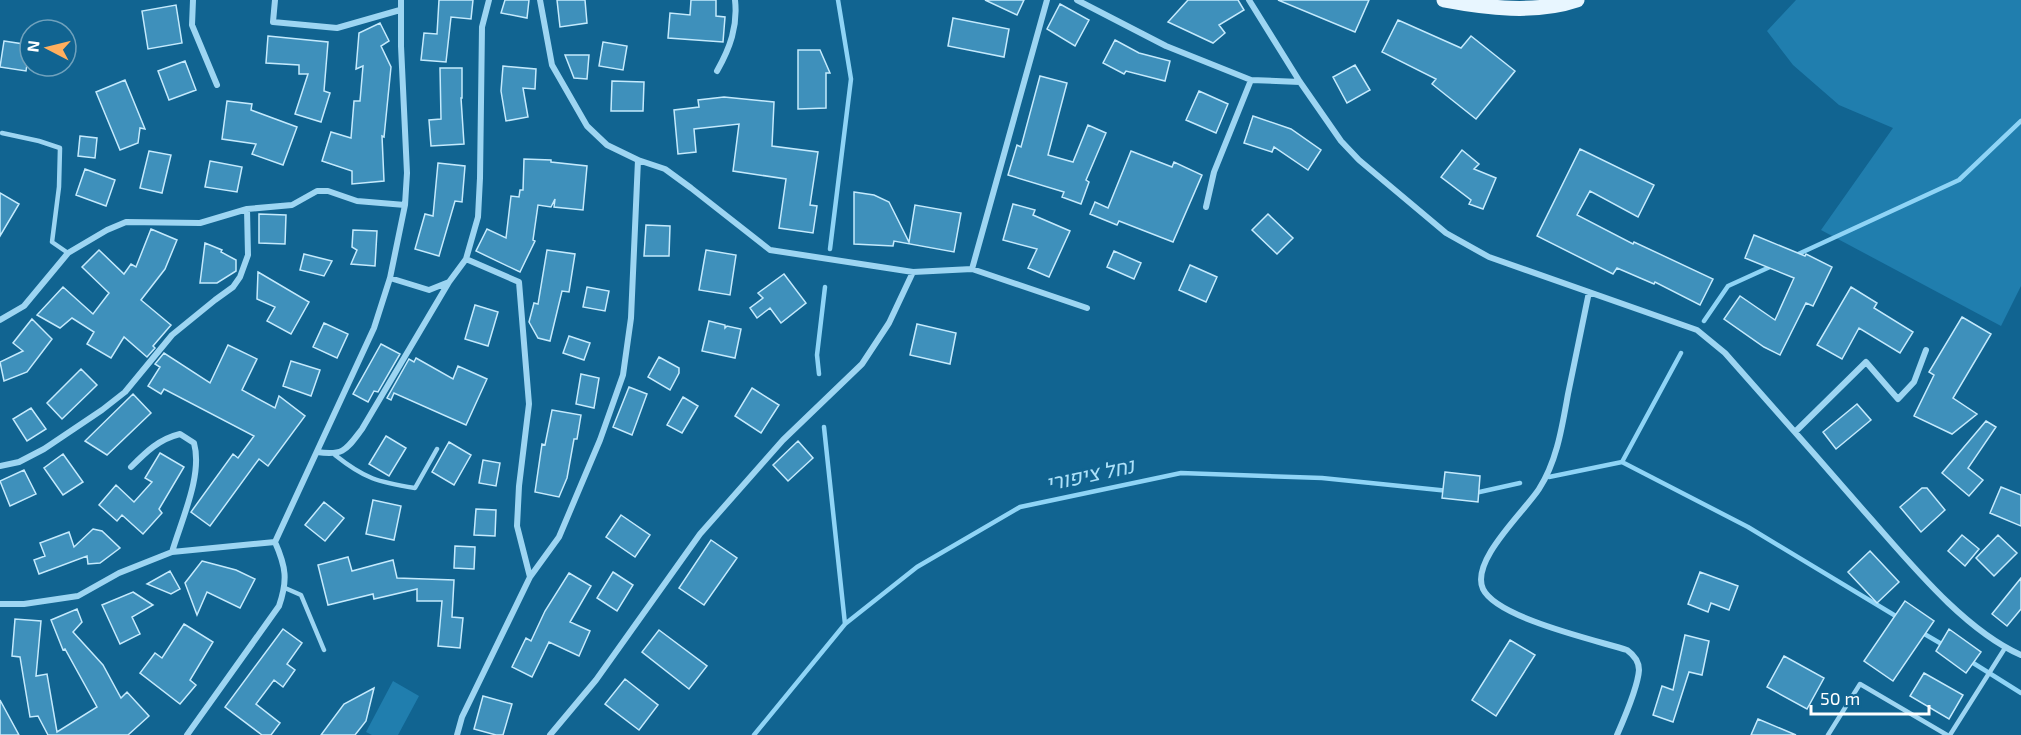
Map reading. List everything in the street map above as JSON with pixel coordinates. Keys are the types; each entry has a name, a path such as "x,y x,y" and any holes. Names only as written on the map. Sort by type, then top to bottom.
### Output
{"main road":[{"path":"1444,0 1499,8 1534,8 1577,0"}],"street":[{"path":"194,0 192,25 217,85"},
{"path":"275,0 273,22 337,28 400,10"},
{"path":"187,735 279,606 285,588 286,573 275,542 375,327 390,278 405,205 407,173 401,0"},
{"path":"316,452 335,455 349,446 362,429 449,282 466,260 478,217 482,27 489,0"},
{"path":"540,0 552,64 587,126 607,145 674,175 770,250 913,272 972,269 1087,308"},
{"path":"717,71 735,31 735,0"},
{"path":"972,269 1047,0"},
{"path":"1077,0 1166,46 1251,80 1300,82"},
{"path":"1249,0 1300,82 1341,141 1359,160 1446,233 1489,258 1697,330 1725,353 1951,606 2005,648 2021,655"},
{"path":"1206,207 1214,172 1251,80"},
{"path":"457,735 462,717 530,577 559,537 600,440 623,375 631,318 638,160"},
{"path":"0,320 24,306 68,253 107,230 126,222 200,223 247,209 292,205 317,191 328,191 357,201 405,205"},
{"path":"0,466 19,462 44,449 102,410 125,392 172,335 233,287 240,277 248,255 247,209"},
{"path":"466,260 519,282 529,404 519,486 517,526 530,577"},
{"path":"550,735 596,680 700,534 783,440 862,364 889,323 913,272"},
{"path":"390,278 429,290 449,282"},
{"path":"1589,292 1553,460 1539,489 1492,549 1480,577 1487,595 1515,615 1627,650 1636,657 1639,669 1617,735"},
{"path":"1795,432 1866,362 1898,399 1914,382 1926,350"},
{"path":"131,468 149,448 168,437 180,434 194,443 197,455 196,476 172,552"},
{"path":"0,604 24,604 78,596 119,573 172,552 275,542"}],"lane":[{"path":"2,133 60,148 59,187 52,242 68,253"},
{"path":"335,455 356,472 370,479 416,488 437,448"},
{"path":"285,588 301,595 324,650"},
{"path":"1828,735 1860,684 1949,735 2005,648"}],"shaded area":[{"path":"1796,0 2021,0 2021,286 2001,326 1821,230 1893,128 1839,105 1793,65 1767,31"},
{"path":"393,681 419,696 398,735 372,735 366,732"}],"building":[{"path":"439,0 473,0 471,19 451,17 446,62 421,60 424,33 437,34"},
{"path":"505,0 529,0 527,18 501,13"},
{"path":"557,0 585,0 587,23 560,27"},
{"path":"691,0 716,0 716,16 725,17 723,42 668,38 670,13 690,15"},
{"path":"985,0 1024,0 1017,15"},
{"path":"1188,0 1238,0 1244,10 1219,25 1225,33 1213,43 1168,22"},
{"path":"1278,0 1369,0 1355,32"},
{"path":"1060,4 1089,20 1075,46 1047,29"},
{"path":"176,5 182,43 148,49 142,11"},
{"path":"953,18 1009,29 1004,57 948,46"},
{"path":"1398,20 1461,48 1471,36 1515,71 1476,119 1432,84 1436,79 1382,52"},
{"path":"380,23 389,41 381,46 391,67 384,137 382,136 384,181 352,184 352,171 322,161 331,132 351,138 354,101 360,101 363,66 356,69 359,33"},
{"path":"268,36 328,42 324,91 330,93 321,122 295,114 308,74 299,74 299,65 266,63"},
{"path":"1115,40 1139,53 1170,61 1165,81 1126,71 1124,74 1103,63"},
{"path":"4,41 18,43 18,70 0,67"},
{"path":"603,42 627,46 623,70 599,66"},
{"path":"798,50 820,50 830,73 826,73 826,108 798,109"},
{"path":"565,55 589,55 587,79 574,78"},
{"path":"185,61 196,90 169,100 158,71"},
{"path":"1355,65 1370,90 1347,103 1333,77"},
{"path":"503,66 536,69 535,89 523,88 528,117 506,121 501,91"},
{"path":"440,68 462,68 464,144 431,146 429,120 441,119"},
{"path":"1040,76 1067,83 1048,155 1073,162 1088,125 1106,133 1086,180 1089,182 1081,204 1062,197 1064,192 1008,175 1017,145 1021,147"},
{"path":"125,80 145,129 140,128 138,143 120,150 96,92"},
{"path":"612,81 644,82 643,111 611,111"},
{"path":"1199,91 1228,104 1216,133 1186,120"},
{"path":"724,97 774,102 772,146 818,152 810,205 817,206 813,233 779,228 786,179 733,171 739,124 694,129 696,152 678,154 674,110 699,107 698,100"},
{"path":"227,101 252,104 251,110 297,127 283,165 252,154 256,144 222,139"},
{"path":"1253,116 1291,129 1321,150 1308,170 1274,147 1272,152 1244,143"},
{"path":"80,136 97,138 95,158 78,156"},
{"path":"1580,149 1654,185 1638,217 1590,191 1577,215 1633,244 1634,242 1713,279 1700,305 1655,282 1654,284 1617,268 1613,274 1537,236"},
{"path":"1462,150 1479,164 1474,169 1496,178 1483,209 1469,204 1471,200 1441,177"},
{"path":"149,151 171,155 162,193 140,188"},
{"path":"1131,151 1172,167 1174,162 1202,175 1173,242 1119,221 1117,225 1090,214 1095,202 1108,208"},
{"path":"524,159 551,160 551,162 587,166 583,210 554,207 555,199 551,207 538,205 533,240 535,241 520,272 476,251 487,229 506,238 511,196 519,197 520,190 523,190"},
{"path":"210,161 242,167 237,192 205,187"},
{"path":"438,163 465,166 462,202 455,201 439,256 415,249 425,214 433,216"},
{"path":"85,169 115,180 106,206 76,195"},
{"path":"854,192 874,195 889,202 909,242 915,205 961,213 954,252 894,241 893,246 854,244"},
{"path":"0,193 19,204 0,236"},
{"path":"1013,204 1035,210 1033,215 1070,231 1049,277 1028,268 1037,249 1003,240"},
{"path":"259,214 286,215 285,244 259,243"},
{"path":"1268,214 1293,238 1277,254 1252,230"},
{"path":"646,225 670,226 669,256 644,256"},
{"path":"151,229 177,240 165,269 141,300 171,325 147,357 124,337 111,358 87,344 94,332 72,318 60,328 37,315 63,287 93,314 109,293 82,267 99,250 124,274 131,264 136,267"},
{"path":"353,230 377,231 375,266 351,264 357,250 352,247"},
{"path":"1754,235 1805,256 1806,254 1832,267 1813,306 1806,303 1780,355 1764,347 1724,319 1740,296 1775,320 1794,278 1745,258"},
{"path":"205,243 222,250 221,252 236,260 236,271 217,283 200,283"},
{"path":"547,250 575,254 569,292 562,291 550,341 538,338 529,322 534,303 538,304"},
{"path":"706,250 736,255 730,295 699,290"},
{"path":"1114,251 1141,263 1134,279 1107,267"},
{"path":"304,254 332,261 324,276 300,270"},
{"path":"1190,265 1217,277 1206,302 1179,290"},
{"path":"258,272 309,302 291,334 267,321 275,307 257,299"},
{"path":"784,274 806,303 781,323 770,308 757,318 750,308 763,298 758,293"},
{"path":"587,287 609,291 605,311 583,307"},
{"path":"1851,287 1877,303 1874,308 1913,332 1900,353 1859,328 1842,359 1817,345"},
{"path":"475,305 498,312 488,346 465,339"},
{"path":"1962,317 1991,334 1953,398 1977,414 1952,434 1914,416 1934,375 1929,372"},
{"path":"32,319 52,339 27,372 4,381 0,362 23,351 13,343"},
{"path":"709,321 725,325 725,328 727,326 741,329 735,358 702,351"},
{"path":"324,323 348,334 337,358 313,347"},
{"path":"917,324 956,333 950,364 910,355"},
{"path":"569,336 590,343 584,360 563,353"},
{"path":"381,344 400,354 378,392 374,391 368,402 353,394"},
{"path":"228,345 257,359 242,390 275,408 279,396 305,416 268,466 259,459 210,526 191,512 233,454 238,458 254,436 164,389 161,394 148,386 160,367 155,364 164,353 210,383"},
{"path":"659,357 679,368 679,373 670,390 648,377"},
{"path":"416,358 453,379 458,366 487,379 466,425 394,393 391,400 387,398 409,359 414,362"},
{"path":"291,361 320,370 311,396 283,386"},
{"path":"81,369 97,385 62,419 47,403"},
{"path":"581,374 599,378 594,408 576,404"},
{"path":"629,387 647,394 632,435 613,427"},
{"path":"752,388 779,405 761,433 735,416"},
{"path":"133,394 151,413 107,455 85,441"},
{"path":"683,397 698,406 682,433 667,425"},
{"path":"1857,404 1871,420 1836,449 1823,432"},
{"path":"31,408 46,429 27,441 13,419"},
{"path":"552,410 581,415 567,478 559,497 535,492 542,444 545,445"},
{"path":"1986,421 1996,427 1968,468 1983,480 1969,496 1942,473"},
{"path":"386,436 406,448 389,476 369,464"},
{"path":"798,441 813,458 788,481 773,465"},
{"path":"449,442 471,455 454,485 432,472"},
{"path":"160,453 184,467 159,509 162,513 143,534 122,515 117,521 99,505 116,485 134,502 152,482 145,478"},
{"path":"63,454 83,482 63,495 44,468"},
{"path":"483,460 500,463 496,486 479,483"},
{"path":"24,470 36,494 10,506 0,481"},
{"path":"1445,472 1480,476 1478,502 1442,498"},
{"path":"2001,487 2021,495 2021,526 1990,513"},
{"path":"1922,488 1927,488 1945,510 1921,532 1900,507"},
{"path":"373,500 401,506 394,540 366,534"},
{"path":"324,502 344,518 325,541 305,525"},
{"path":"476,509 496,510 495,536 474,535"},
{"path":"621,515 650,535 635,557 606,537"},
{"path":"93,529 102,531 120,548 100,563 88,564 87,556 39,574 34,560 45,556 40,543 69,532 74,547"},
{"path":"1962,535 1979,549 1965,566 1948,551"},
{"path":"1998,535 2017,553 1994,576 1976,558"},
{"path":"711,540 737,558 704,605 679,588"},
{"path":"455,546 475,547 474,569 454,568"},
{"path":"1870,551 1899,582 1877,603 1848,572"},
{"path":"348,557 352,571 393,560 397,578 454,580 452,617 463,618 460,648 438,646 442,601 417,601 417,589 374,599 373,594 328,605 318,565"},
{"path":"202,561 236,570 255,579 240,608 207,592 197,615 185,583"},
{"path":"170,571 180,589 171,594 147,584"},
{"path":"613,572 633,585 617,611 597,598"},
{"path":"1700,572 1738,586 1729,610 1711,603 1708,612 1688,604"},
{"path":"569,573 591,586 570,622 590,631 579,656 549,642 532,677 512,667 526,638 531,641 545,611"},
{"path":"2021,578 2021,609 2007,626 1992,614"},
{"path":"133,592 153,605 132,617 140,634 120,644 102,605"},
{"path":"1905,601 1934,621 1893,681 1864,661"},
{"path":"77,609 82,622 73,632 103,665 121,698 127,692 149,716 128,735 48,735 38,716 30,717 20,657 12,656 15,619 41,621 36,676 47,674 57,732 97,707 65,649 63,650 51,620"},
{"path":"184,624 213,642 190,680 196,685 180,704 140,673 155,653 162,658"},
{"path":"283,629 302,643 287,664 295,670 283,687 274,680 256,704 280,723 271,735 262,735 225,707"},
{"path":"1949,629 1981,652 1966,673 1936,651"},
{"path":"659,630 707,666 689,689 642,652"},
{"path":"1685,635 1709,641 1702,675 1689,672 1673,722 1653,715 1662,686 1673,690"},
{"path":"1510,640 1535,655 1496,716 1472,700"},
{"path":"1784,656 1824,678 1807,709 1767,687"},
{"path":"1924,673 1963,695 1949,719 1910,696"},
{"path":"625,679 658,705 639,730 605,704"},
{"path":"374,688 366,721 355,735 321,735 344,704"},
{"path":"483,696 512,704 503,735 474,729"},
{"path":"0,700 19,735 0,735"},
{"path":"1758,719 1796,735 1751,735"}],"waterway":[{"path":"830,249 851,79 838,0"},
{"path":"1794,256 1959,180 2021,121"},
{"path":"1704,321 1728,286 1772,266"},
{"path":"819,374 817,355 825,287"},
{"path":"1622,462 1681,353"},
{"path":"824,427 845,624"},
{"path":"1549,477 1622,462 1748,527 1899,618"},
{"name":"נחל ציפורי","path":"754,735 845,624 917,567 1020,507 1181,473 1322,478 1449,491"},
{"name":"נחל ציפורי","path":"1475,493 1520,483"},
{"path":"1921,632 1945,646"},
{"path":"1970,661 2021,693"}]}
